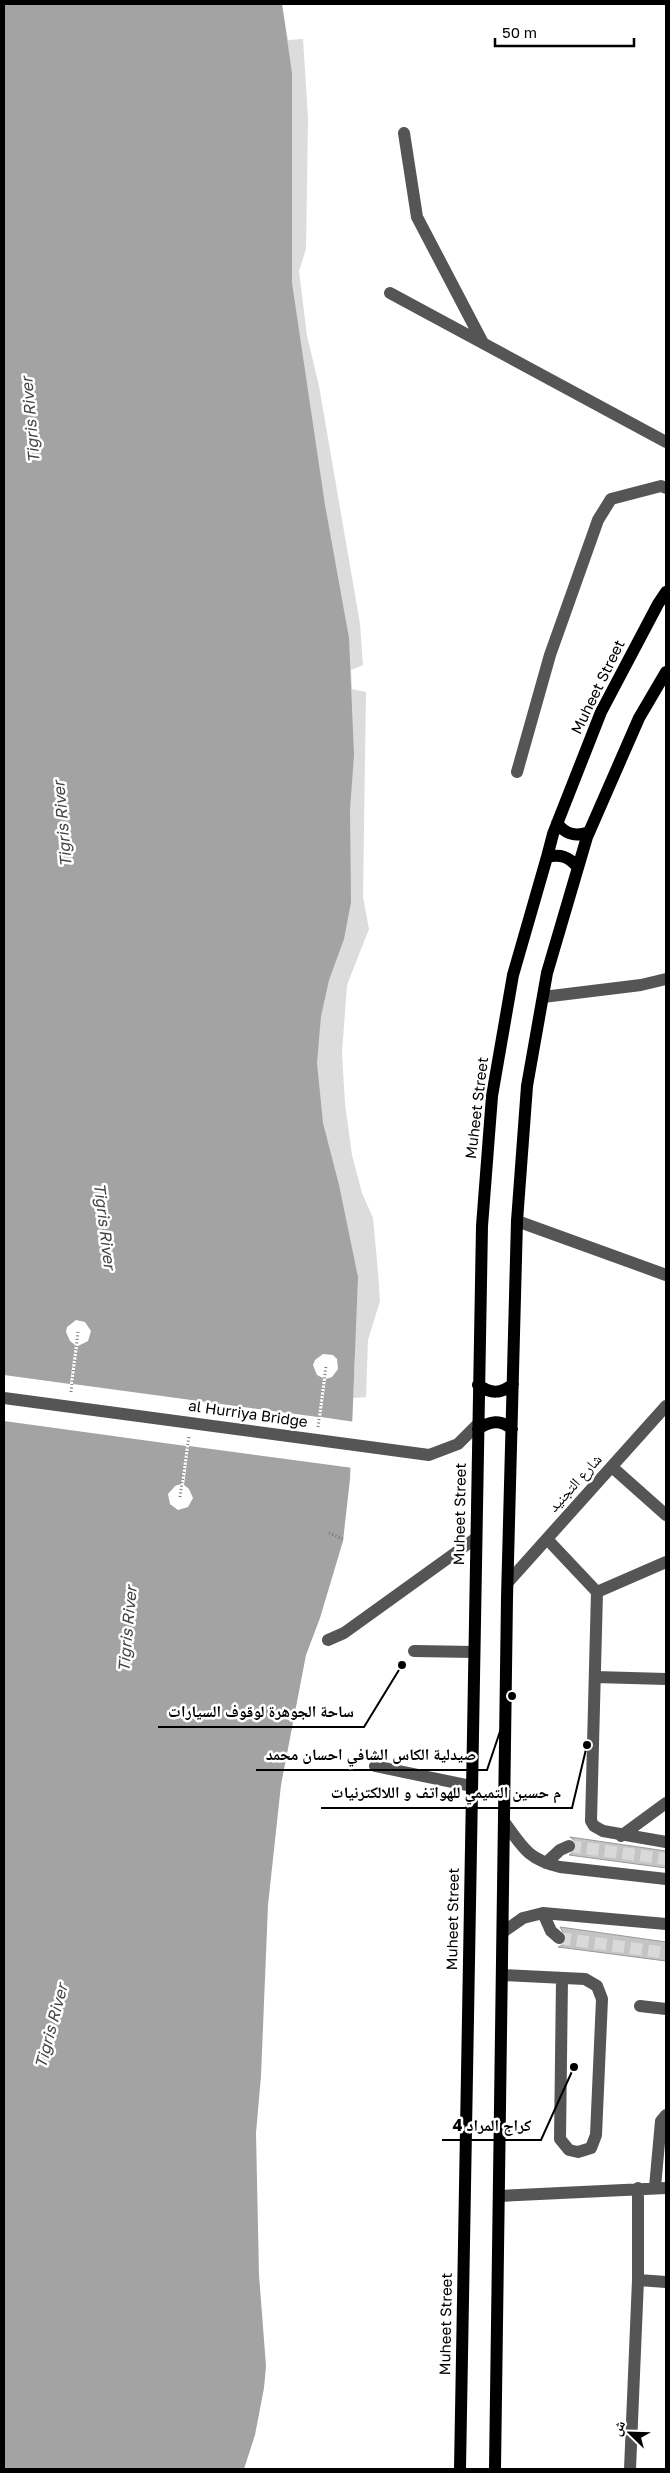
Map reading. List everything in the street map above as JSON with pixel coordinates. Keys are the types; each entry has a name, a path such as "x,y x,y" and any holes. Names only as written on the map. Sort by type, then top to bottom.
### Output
{"main road":[{"name":"Muheet Street","path":"460,2469 478,1385 482,1226 492,1096 513,975 558,823 601,712 666,592"},
{"path":"495,2469 513,1384 517,1221 527,1086 547,973 589,832 639,718 666,672"},
{"path":"558,823 570,834 580,835 589,832"},
{"path":"547,858 557,855 566,857 578,868"},
{"path":"478,1385 486,1391 495,1393 504,1391 513,1384"},
{"path":"478,1427 497,1422 512,1429"}],"street":[{"path":"404,133 417,217 482,343"},
{"path":"390,293 666,442"},
{"path":"516,772 550,655 598,520 611,499 662,486 666,488"},
{"path":"543,997 641,985 666,979"},
{"path":"517,1221 666,1275"},
{"name":"al Hurriya Bridge","path":"4,1398 434,1454 458,1444 478,1427"},
{"name":"شارع التجنيد","path":"509,1581 666,1406"},
{"path":"612,1467 666,1515"},
{"path":"328,1640 344,1633 476,1538"},
{"path":"547,1539 597,1592 591,1821 598,1830 621,1836 666,1842"},
{"path":"597,1592 666,1562"},
{"path":"414,1651 474,1652"},
{"path":"595,1677 666,1679"},
{"path":"375,1766 471,1786"},
{"path":"621,1836 666,1802"},
{"path":"505,1823 530,1856 546,1863 666,1879"},
{"path":"546,1863 560,1850 569,1846"},
{"path":"503,1932 523,1918 543,1913 666,1924"},
{"path":"543,1913 551,1931 559,1938"},
{"path":"502,1975 585,1979 597,1986 602,1999 596,2134 591,2148 578,2152 569,2150 560,2138 562,1979"},
{"path":"640,2006 666,2009"},
{"path":"499,2196 661,2188 661,2121 666,2115"},
{"path":"630,2469 638,2280 638,2188"},
{"path":"638,2280 666,2282"}],"path":[{"path":"69,1407 78,1332"},
{"path":"316,1440 326,1366"},
{"path":"180,1497 191,1423"},
{"path":"329,1533 343,1538"}],"shaded area":[{"path":"282,4 288,40 303,39 308,118 306,249 299,271 307,336 319,386 360,624 363,665 351,670 352,689 366,692 363,897 369,929 347,985 342,1053 345,1104 352,1155 362,1193 373,1218 380,1301 368,1340 366,1397 353,1398 355,1357 324,1205 245,44"}],"water":[{"name":"Tigris River","path":"4,4 282,4 292,73 292,283 325,505 349,638 354,755 350,810 351,902 344,939 329,980 321,1016 317,1063 323,1123 339,1185 358,1277 350,1479 343,1541 320,1618 306,1655 281,1785 268,1905 261,2076 256,2133 259,2275 266,2366 255,2435 244,2469 4,2469"}],"pier":[{"path":"76,1320 85,1322 91,1331 88,1341 78,1346 73,1384 318,1417 323,1378 317,1375 313,1365 315,1360 323,1354 333,1355 337,1359 338,1369 332,1377 326,1379 321,1417 355,1422 353,1468 189,1446 184,1485 189,1489 193,1498 188,1507 178,1510 170,1504 168,1494 175,1486 181,1484 186,1446 4,1421 4,1375 70,1384 75,1345 70,1341 66,1332 67,1327"}],"building":[{"path":"570,1837 666,1851 666,1868 569,1855 575,1851 577,1846 576,1842"},
{"path":"560,1927 666,1942 666,1961 558,1947 565,1944 567,1939"}],"tunnel":[{"path":"569,1846 666,1859"},
{"path":"559,1938 666,1953"}],"place":[{"name":"ساحة الجوهرة لوقوف السيارات","path":"402,1665"},
{"name":"صيدلية الكاس الشافي احسان محمد","path":"512,1696"},
{"name":"م حسين التميمي للهواتف و اللالكترنيات","path":"587,1745"},
{"name":"كراج المراد 4","path":"574,2067"}]}
